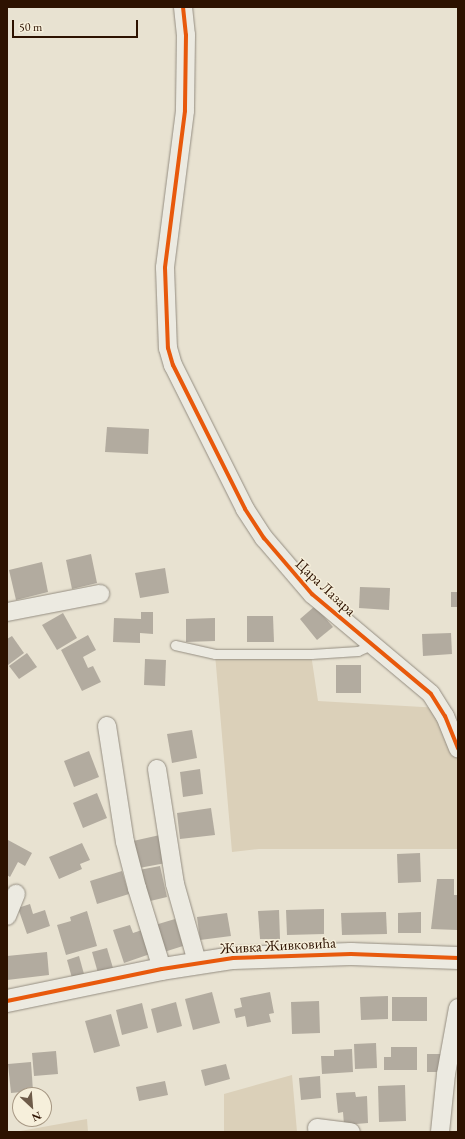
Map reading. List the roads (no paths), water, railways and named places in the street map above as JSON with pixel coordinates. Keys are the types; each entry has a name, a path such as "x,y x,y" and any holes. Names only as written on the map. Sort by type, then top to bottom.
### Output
{"street":[{"name":"Цара Лазара","path":"183,7 186,35 184,111 165,268 168,348 173,365 200,424 245,509 289,569 312,594 431,694 445,716 458,748"},
{"path":"7,612 100,594"},
{"path":"107,726 126,842 162,969"},
{"path":"157,769 175,884 197,962"},
{"path":"7,916 16,894"},
{"name":"Живка Живковића","path":"7,1001 197,962 264,956 351,954 458,958"},
{"path":"440,1132 446,1074 458,1008"},
{"path":"317,1128 351,1132"}],"lane":[{"path":"175,645 215,654 311,654 358,651 372,645"}]}
